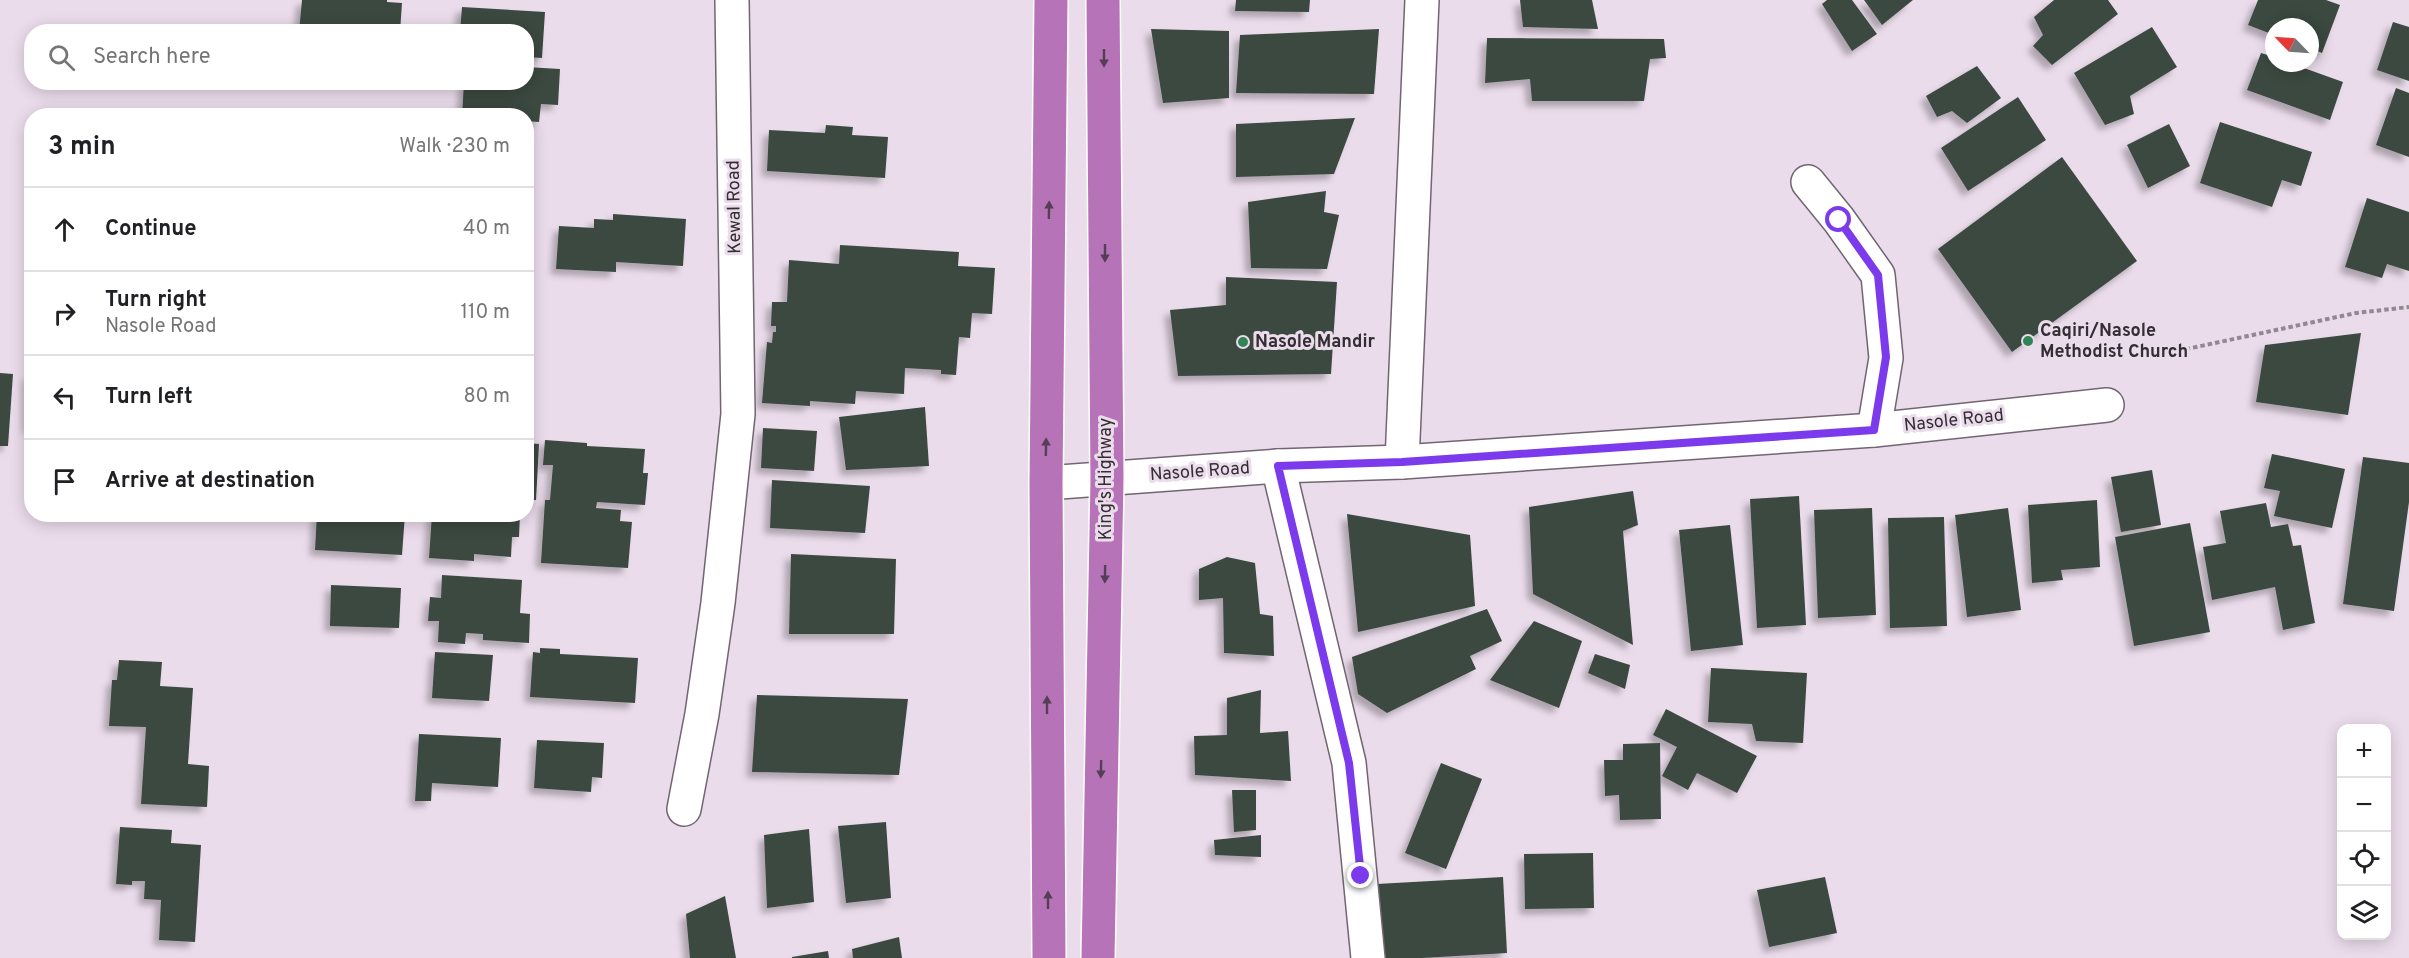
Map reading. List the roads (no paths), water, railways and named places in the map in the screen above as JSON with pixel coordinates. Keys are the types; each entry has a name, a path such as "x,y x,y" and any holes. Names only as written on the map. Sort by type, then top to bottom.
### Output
{"highway":[{"path":"1049,958 1046,483 1051,0"},
{"name":"King's Highway","path":"1098,958 1107,479 1103,0"}],"street":[{"name":"Kewal Road","path":"684,809 702,714 718,603 738,414 732,0"},
{"path":"1402,462 1422,0"},
{"path":"1808,182 1839,220 1878,275 1886,357 1874,430"},
{"name":"Nasole Road","path":"1046,483 1278,466 1402,462 1874,430 2107,405"},
{"path":"1278,466 1349,763 1368,958"}],"place":[{"name":"Caqiri/Nasole Methodist Church","path":"2028,341"},
{"name":"Nasole Mandir","path":"1243,342"}]}
